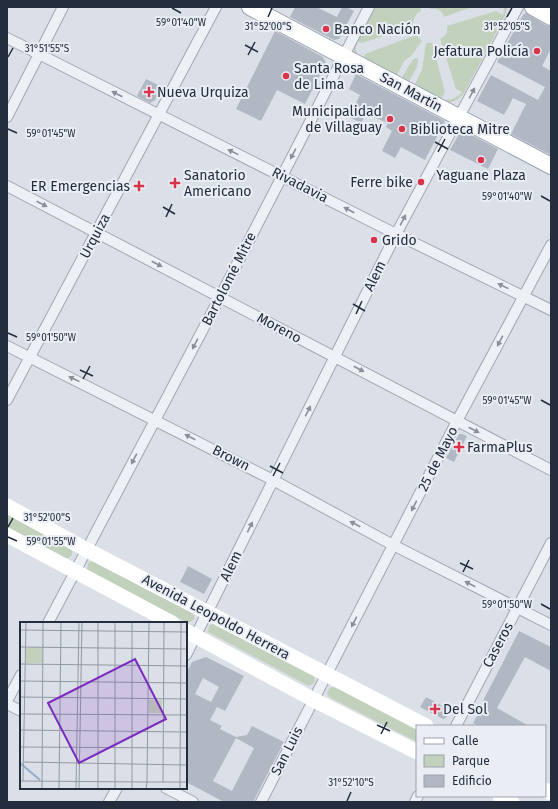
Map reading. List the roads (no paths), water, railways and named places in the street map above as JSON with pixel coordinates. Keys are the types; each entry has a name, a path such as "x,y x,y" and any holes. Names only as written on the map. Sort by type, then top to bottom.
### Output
{"main road":[{"name":"San Martín","path":"250,7 551,166"},
{"path":"533,7 551,17"}],"street":[{"path":"7,117 63,7"},
{"name":"Urquiza","path":"7,400 160,115 216,7"},
{"name":"Bartolomé Mitre","path":"49,622 220,297 368,7"},
{"name":"Alem","path":"187,651 191,633 208,613 396,234 518,7"},
{"name":"Rivadavia","path":"7,38 396,234 551,310"},
{"name":"Moreno","path":"7,186 551,470"},
{"name":"25 de Mayo","path":"327,675 457,421 551,245"},
{"name":"Brown","path":"7,346 273,480 393,545 551,626"},
{"name":"Avenida Leopoldo Herrera","path":"7,506 87,550 424,725"},
{"name":"Avenida Leopoldo Herrera","path":"7,535 170,622"},
{"name":"Caseros","path":"457,725 551,543"},
{"name":"Avenida Leopoldo Herrera","path":"191,633 314,700 416,751"},
{"name":"San Luis","path":"261,802 327,675"},
{"path":"20,677 7,702 20,710"},
{"path":"109,802 116,789"},
{"path":"168,789 193,802"},
{"path":"502,797 512,802"}],"place":[{"name":"Banco Nación","path":"326,29"},
{"name":"Jefatura Policía","path":"537,51"},
{"name":"Santa Rosa de Lima","path":"286,76"},
{"name":"Nueva Urquiza","path":"149,92"},
{"name":"Municipalidad de Villaguay","path":"390,119"},
{"name":"Biblioteca Mitre","path":"402,129"},
{"name":"Yaguane Plaza","path":"481,160"},
{"name":"Ferre bike","path":"421,182"},
{"name":"Sanatorio Americano","path":"175,183"},
{"name":"ER Emergencias","path":"139,186"},
{"name":"Grido","path":"374,240"},
{"name":"FarmaPlus","path":"459,447"},
{"name":"Del Sol","path":"435,709"}]}
